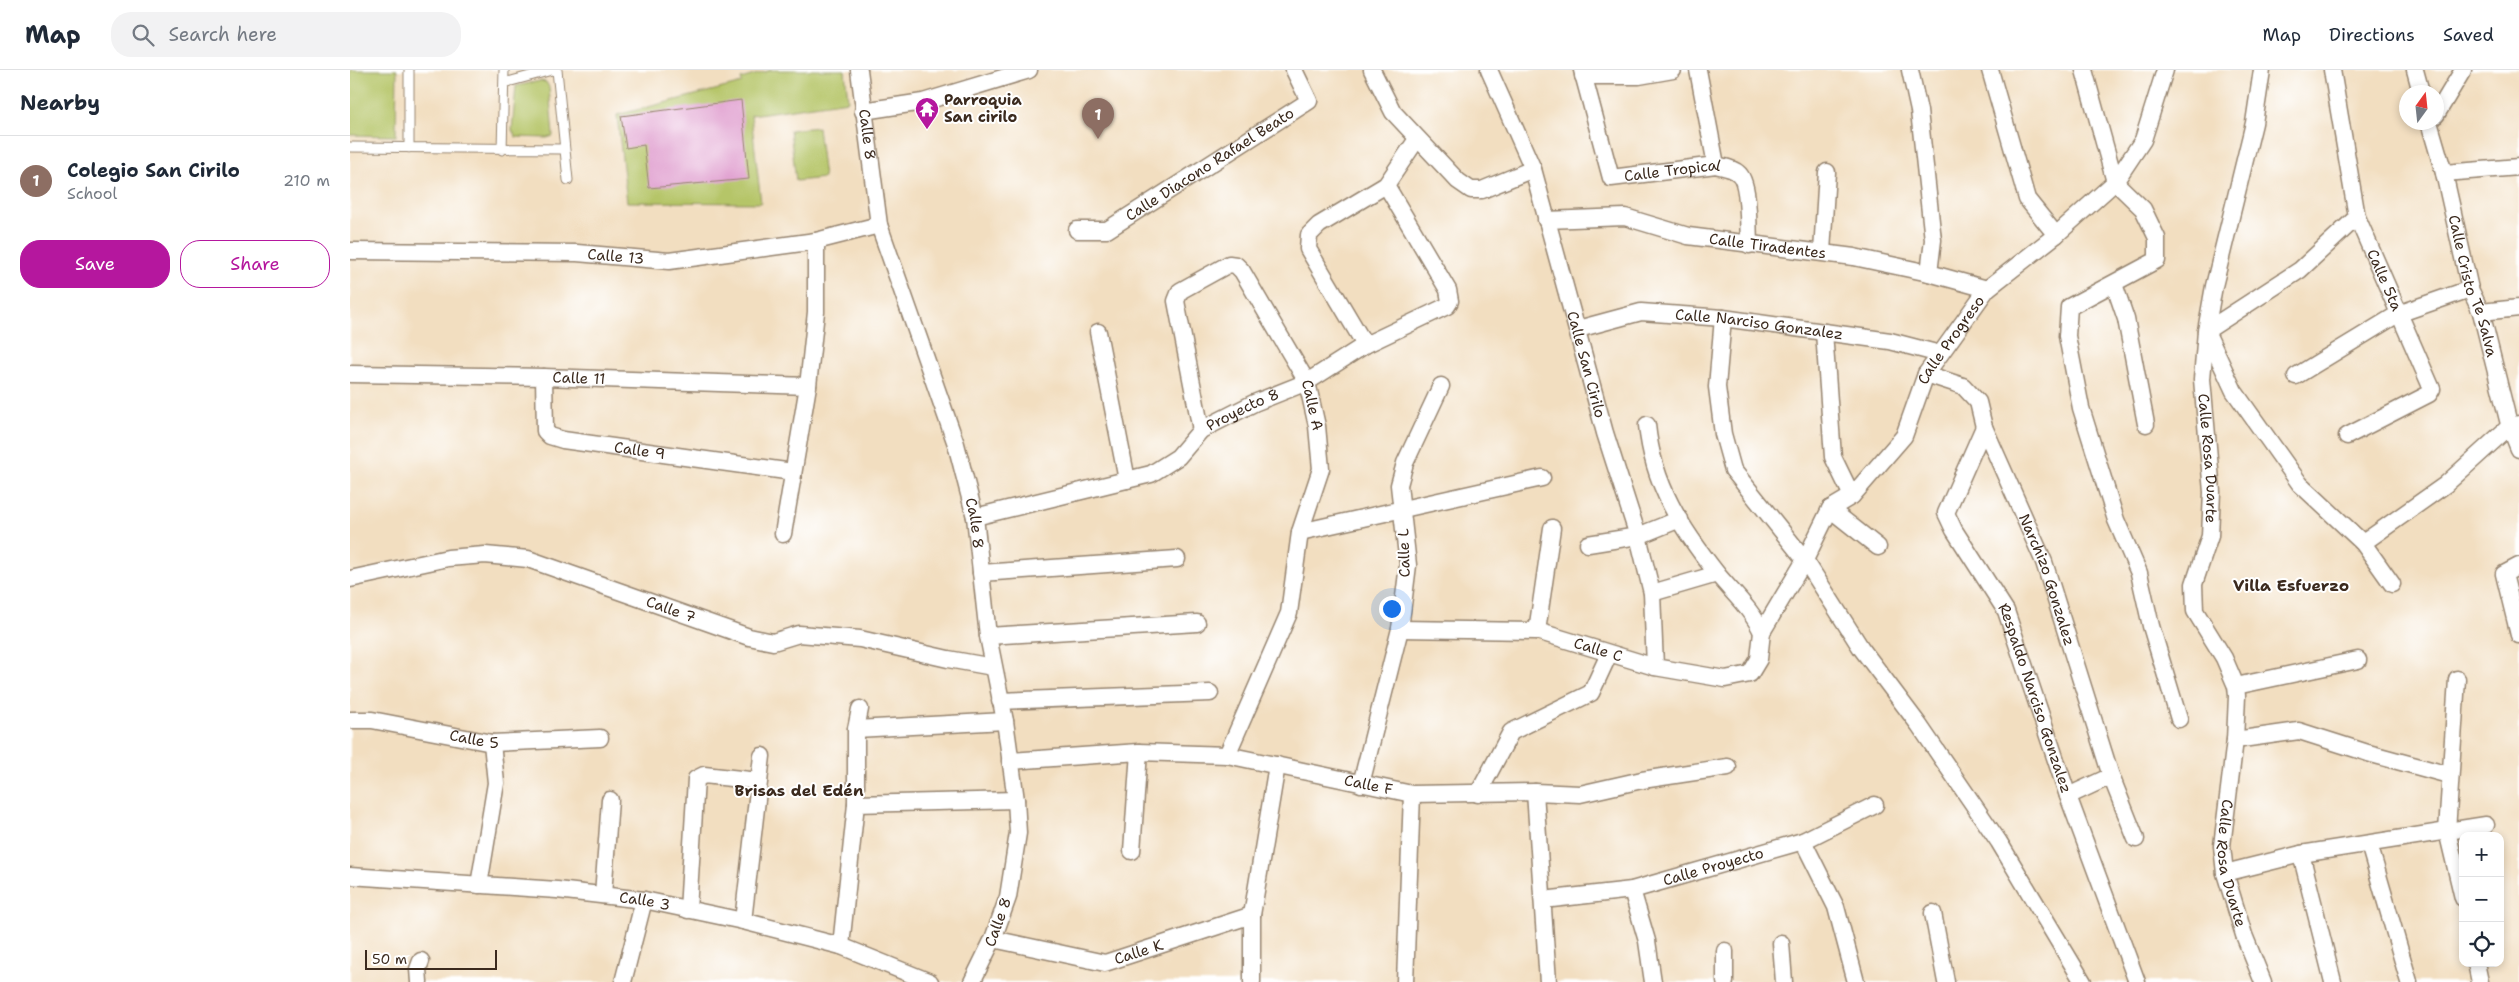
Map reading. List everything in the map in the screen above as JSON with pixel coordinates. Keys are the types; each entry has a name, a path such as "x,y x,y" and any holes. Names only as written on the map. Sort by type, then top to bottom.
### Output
{"street":[{"name":"Calle 8","path":"859,70 879,225 956,444 975,517 988,636 1016,800 1018,833 1008,897 993,939 972,982"},
{"path":"863,111 923,102 1029,70"},
{"name":"Calle Diacono Rafael Beato","path":"1077,230 1107,230 1309,101 1294,70"},
{"path":"1372,70 1393,112 1458,180 1471,190 1482,190 1533,169"},
{"name":"Calle San Cirilo","path":"1490,70 1533,169 1605,433 1638,536 1652,593 1656,668"},
{"path":"1583,73 1639,76 1673,70"},
{"path":"1698,70 1716,165"},
{"path":"1910,70 1919,111 1933,240 1930,273"},
{"path":"1990,70 2027,199 2056,235"},
{"path":"2084,70 2115,182 2143,209 2157,238 2157,260 2069,307 2067,336 2081,408 2116,520 2139,573 2151,626 2179,719"},
{"name":"Calle Progreso","path":"1830,509 1852,496 1904,436 1926,374 1987,289 2056,235 2115,182 2143,140 2165,70"},
{"name":"Calle Rosa Duarte","path":"2262,70 2254,123 2214,286 2206,331 2202,379 2212,492 2210,536 2194,584 2195,610 2224,658 2236,686 2238,696 2236,740 2222,837 2225,873 2244,935 2263,982"},
{"name":"Calle 5ta","path":"2332,70 2356,217 2432,389 2429,394 2347,436"},
{"path":"2415,70 2419,85"},
{"path":"2444,102 2463,70"},
{"name":"Calle Tropical","path":"1583,73 1611,178 1716,165 1740,173 1746,184 1750,245"},
{"name":"Calle Cristo Te Salva","path":"2434,130 2470,289 2481,312 2514,425 2519,449"},
{"path":"1365,344 1308,249 1308,236 1319,226 1386,185 1417,138"},
{"path":"2444,173 2519,167"},
{"path":"1822,252 1827,172"},
{"name":"Proyecto 8","path":"975,517 1151,474 1178,457 1201,430 1254,403 1307,382 1365,344 1443,309 1450,301 1448,290 1386,185"},
{"name":"Calle Tiradentes","path":"1546,220 1625,217 1688,236 1750,245 1822,252 1930,273 1987,289"},
{"path":"2356,217 2300,270 2206,331 2234,391 2300,484 2364,543 2392,584"},
{"name":"Calle 13","path":"350,251 577,253 668,261 816,241 879,225"},
{"path":"783,534 808,386 816,312 816,241"},
{"name":"Calle A","path":"1201,430 1176,302 1180,291 1229,264 1240,267 1307,382 1317,426 1321,469 1300,532 1290,613 1227,755"},
{"path":"2114,284 2126,319 2146,424"},
{"path":"2296,376 2398,314 2470,289"},
{"path":"2481,312 2519,308"},
{"name":"Calle Narciso Gonzalez","path":"1578,329 1641,312 1723,318 1890,341 1940,354"},
{"path":"1723,318 1717,387 1723,434 1733,470 1805,560 1861,648 1919,725 1999,842 2083,982"},
{"path":"1098,332 1127,480"},
{"path":"1824,332 1833,457 1852,496"},
{"name":"Calle 11","path":"350,374 544,377 808,386"},
{"name":"Narchizo Gonzalez","path":"1926,374 1963,386 1978,402 1984,427 2044,562 2110,776 2136,839"},
{"name":"Calle 9","path":"544,377 543,426 550,436 563,440 793,472"},
{"name":"Calle L","path":"1361,784 1400,629 1408,566 1398,485 1405,463 1441,386"},
{"path":"1647,425 1650,453 1664,494 1717,574 1757,621 1762,632"},
{"path":"2364,543 2445,485 2514,425"},
{"name":"Respaldo Narciso Gonzalez","path":"1984,427 1946,513 1954,530 2006,611 2068,796 2137,982"},
{"path":"1300,532 1542,478"},
{"path":"1762,632 1805,560 1830,509 1878,548"},
{"path":"1588,544 1638,536 1680,519"},
{"path":"1536,631 1552,528"},
{"name":"Calle 7","path":"350,580 448,558 484,555 528,559 749,637 773,642 799,634 860,639 948,660 993,667"},
{"path":"981,573 1178,559"},
{"path":"2519,566 2504,574 2519,635"},
{"path":"1652,593 1717,574"},
{"path":"988,636 1198,623"},
{"name":"Calle C","path":"1400,629 1536,631 1656,668 1725,680 1750,674 1759,659 1762,632"},
{"path":"1478,794 1510,732 1591,693 1608,654"},
{"path":"2236,686 2358,660"},
{"path":"2457,678 2449,775 2447,831 2459,881"},
{"path":"1000,701 1210,693"},
{"path":"841,946 856,804 856,729 860,709"},
{"name":"Calle 5","path":"350,720 372,720 492,743 600,738"},
{"path":"856,729 1004,721"},
{"path":"2236,740 2299,732 2449,775"},
{"path":"479,885 496,783 492,743"},
{"path":"1132,851 1139,752"},
{"name":"Calle F","path":"1010,761 1139,752 1227,755 1412,794 1535,792 1580,794 1642,780 1728,767"},
{"path":"743,921 762,756"},
{"path":"1252,982 1252,915 1277,765"},
{"path":"688,910 696,778 704,775 759,781"},
{"path":"2068,796 2110,776"},
{"path":"1535,792 1548,982"},
{"path":"1405,982 1412,794"},
{"path":"603,895 610,800"},
{"path":"856,804 1016,800"},
{"name":"Calle Proyecto","path":"1543,900 1632,890 1803,841 1876,806"},
{"path":"2225,873 2301,854 2486,825"},
{"path":"1803,841 1836,907 1856,982"},
{"path":"2369,844 2409,982"},
{"path":"2301,854 2333,982"},
{"name":"Calle 3","path":"350,876 603,895 644,900 743,921 841,946 930,982"},
{"path":"1632,890 1647,941 1652,982"},
{"path":"623,982 644,900"},
{"path":"1933,913 1946,982"},
{"name":"Calle K","path":"993,939 1105,963 1252,915"},
{"path":"1781,943 1784,982"},
{"path":"1725,951 1725,982"},
{"path":"419,982 418,969 421,961"},
{"path":"2477,967 2480,982"}],"lane":[{"path":"409,70 409,148"},
{"path":"502,150 504,70"},
{"path":"504,83 552,70"},
{"path":"557,70 568,180"},
{"path":"350,147 502,150 564,149"}],"green space":[{"path":"350,70 397,70 396,136 350,135"},
{"path":"771,70 845,70 848,101 751,115 761,203 627,202 617,115 742,83 741,79"},
{"path":"540,81 546,82 549,87 553,136 547,138 516,137 512,130 516,86"},
{"path":"818,127 824,178 796,181 790,130"}],"building":[{"path":"741,100 749,179 649,188 644,145 626,148 621,116"}],"place":[{"name":"Parroquia San cirilo","path":"927,130"},
{"name":"Colegio San Cirilo","path":"1098,139"}],"district":[{"name":"Villa Esfuerzo","path":"2291,585"},
{"name":"Brisas del Edén","path":"799,790"}]}
